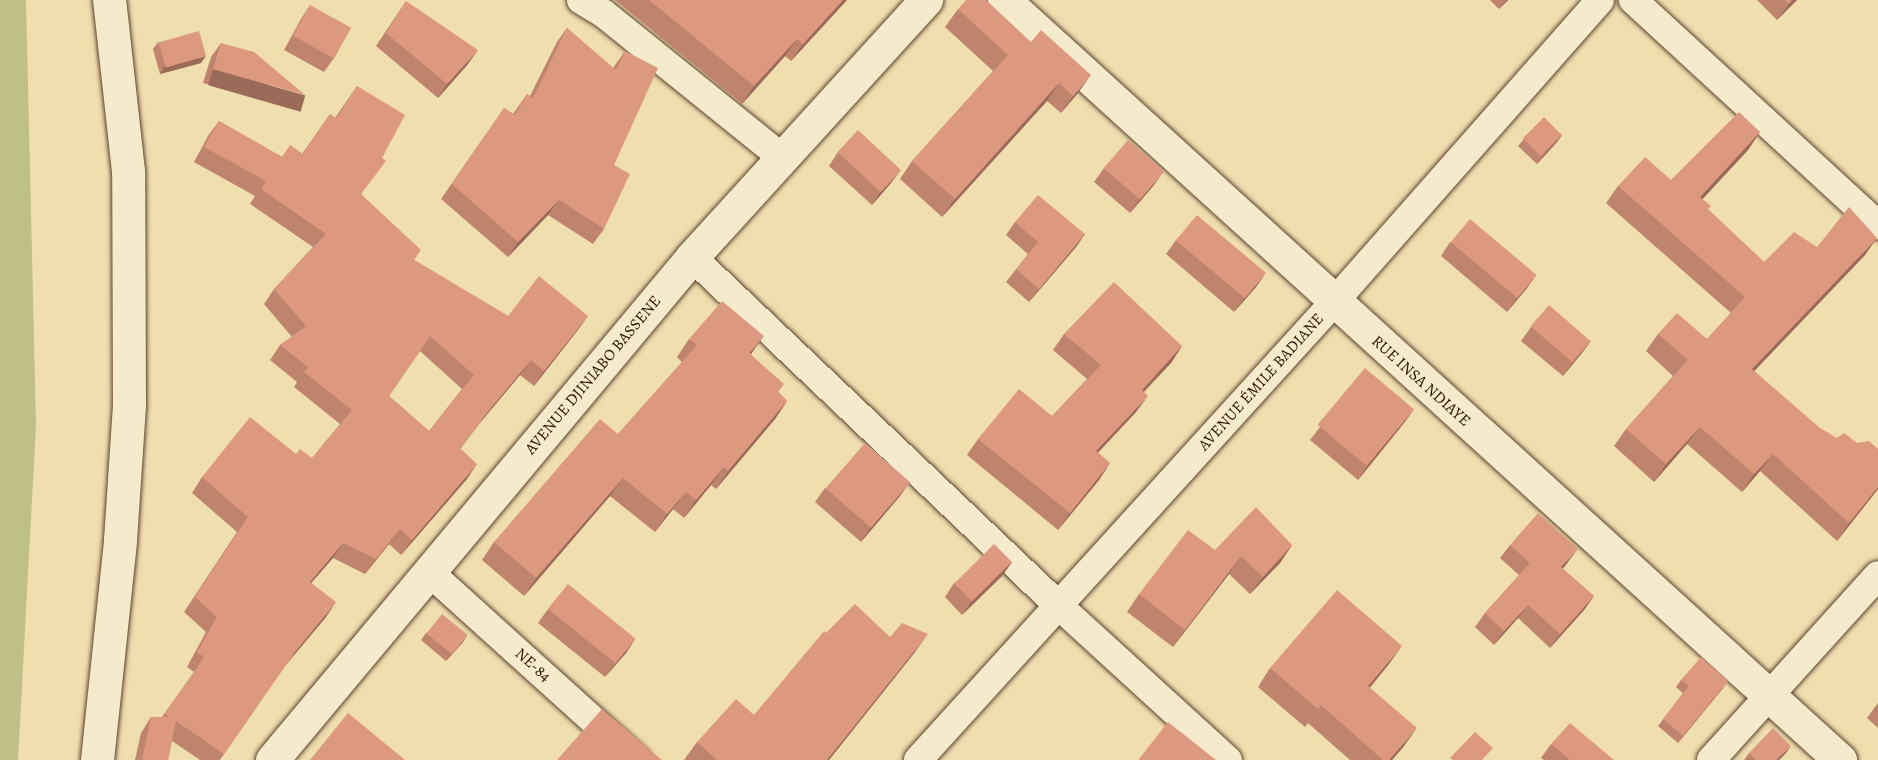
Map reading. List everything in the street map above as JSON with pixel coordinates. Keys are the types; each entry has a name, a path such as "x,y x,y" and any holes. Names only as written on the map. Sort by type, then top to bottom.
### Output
{"main road":[{"path":"97,760 120,540 129,405 128,171 109,0"},
{"name":"AVENUE DJINIABO BASSENE","path":"272,760 692,257 926,0"},
{"name":"RUE INSA NDIAYE","path":"1004,0 1840,760"}],"street":[{"path":"581,0 603,13 783,158"},
{"name":"AVENUE ÉMILE BADIANE","path":"918,760 1334,302 1600,0"},
{"path":"1633,0 1878,225"},
{"path":"692,257 1058,605 1228,760"},
{"name":"NE-84","path":"428,571 638,760"},
{"path":"1711,760 1878,575"}],"green space":[{"path":"0,0 26,0 36,425 18,760 0,760"}],"building":[{"path":"649,0 843,0 803,44 797,39 754,86"},
{"path":"966,0 986,0 1031,42 1041,30 1091,75 1073,96 1059,83 955,199 912,161 1008,55 958,9"},
{"path":"406,1 478,50 447,84 386,33"},
{"path":"310,5 351,28 334,58 293,36"},
{"path":"567,28 616,70 625,51 658,68 614,165 630,174 604,229 559,200 518,242 452,184 504,108 515,115 527,94 533,98"},
{"path":"199,31 206,56 166,68 159,43"},
{"path":"221,43 254,52 305,95 213,69"},
{"path":"357,86 405,115 382,158 386,161 361,194 421,250 414,260 508,316 539,276 588,316 544,371 531,360 490,409 460,448 477,464 412,540 400,529 376,559 343,543 310,582 336,602 295,652 224,754 176,721 168,760 142,760 151,717 170,717 165,714 204,657 197,652 217,617 195,597 248,517 202,477 250,417 296,454 300,449 312,458 352,410 304,372 308,367 280,345 306,326 274,289 326,234 261,189 266,181 204,147 219,121 282,157 290,145 303,154 330,114 336,119","holes":["430,336 474,375 429,431 389,396"]},
{"path":"1739,112 1760,132 1700,197 1711,206 1708,209 1764,262 1794,232 1817,247 1849,207 1877,238 1752,369 1820,428 1837,438 1844,433 1857,443 1869,441 1878,449 1878,487 1849,523 1773,454 1754,474 1700,427 1666,464 1626,429 1688,360 1658,334 1677,313 1707,339 1745,297 1618,186 1645,157 1671,180"},
{"path":"1544,117 1562,135 1540,156 1523,138"},
{"path":"858,130 901,170 881,192 838,152"},
{"path":"1128,140 1164,171 1140,199 1104,168"},
{"path":"1038,195 1085,234 1039,289 1016,269 1038,242 1015,222"},
{"path":"1197,215 1266,273 1245,298 1176,240"},
{"path":"1470,219 1537,275 1517,298 1451,242"},
{"path":"1114,282 1182,346 1142,390 1148,396 1096,451 1110,463 1070,513 978,439 1019,389 1052,416 1101,365 1064,334"},
{"path":"722,301 764,336 749,353 784,384 778,392 787,401 728,471 724,467 696,500 686,492 667,514 623,478 536,578 494,542 600,419 618,434 697,345 689,339"},
{"path":"1549,305 1591,341 1572,362 1531,326"},
{"path":"1365,368 1414,409 1366,466 1317,425"},
{"path":"865,443 910,482 871,528 826,488"},
{"path":"1256,507 1292,545 1263,577 1241,556 1185,630 1139,594 1188,530 1215,550"},
{"path":"1538,513 1578,549 1561,567 1594,596 1560,634 1528,605 1504,631 1485,613 1530,563 1510,545"},
{"path":"994,544 1012,562 972,601 954,584"},
{"path":"568,584 636,639 615,664 548,609"},
{"path":"1337,590 1402,646 1368,686 1417,728 1389,760 1383,760 1321,705 1318,709 1270,668"},
{"path":"855,604 890,637 902,623 928,634 827,760 717,760 697,742 736,699 754,715 824,631 826,633"},
{"path":"442,614 468,635 452,654 426,633"},
{"path":"1701,657 1728,681 1683,736 1663,719 1689,686 1681,680"},
{"path":"602,709 662,760 557,760"},
{"path":"348,713 405,760 310,760"},
{"path":"1168,722 1216,760 1140,760"},
{"path":"1570,723 1614,760 1570,760 1551,744"},
{"path":"1773,728 1791,746 1776,760 1756,760 1749,753"},
{"path":"1475,732 1493,748 1482,760 1453,760 1450,758"}]}
